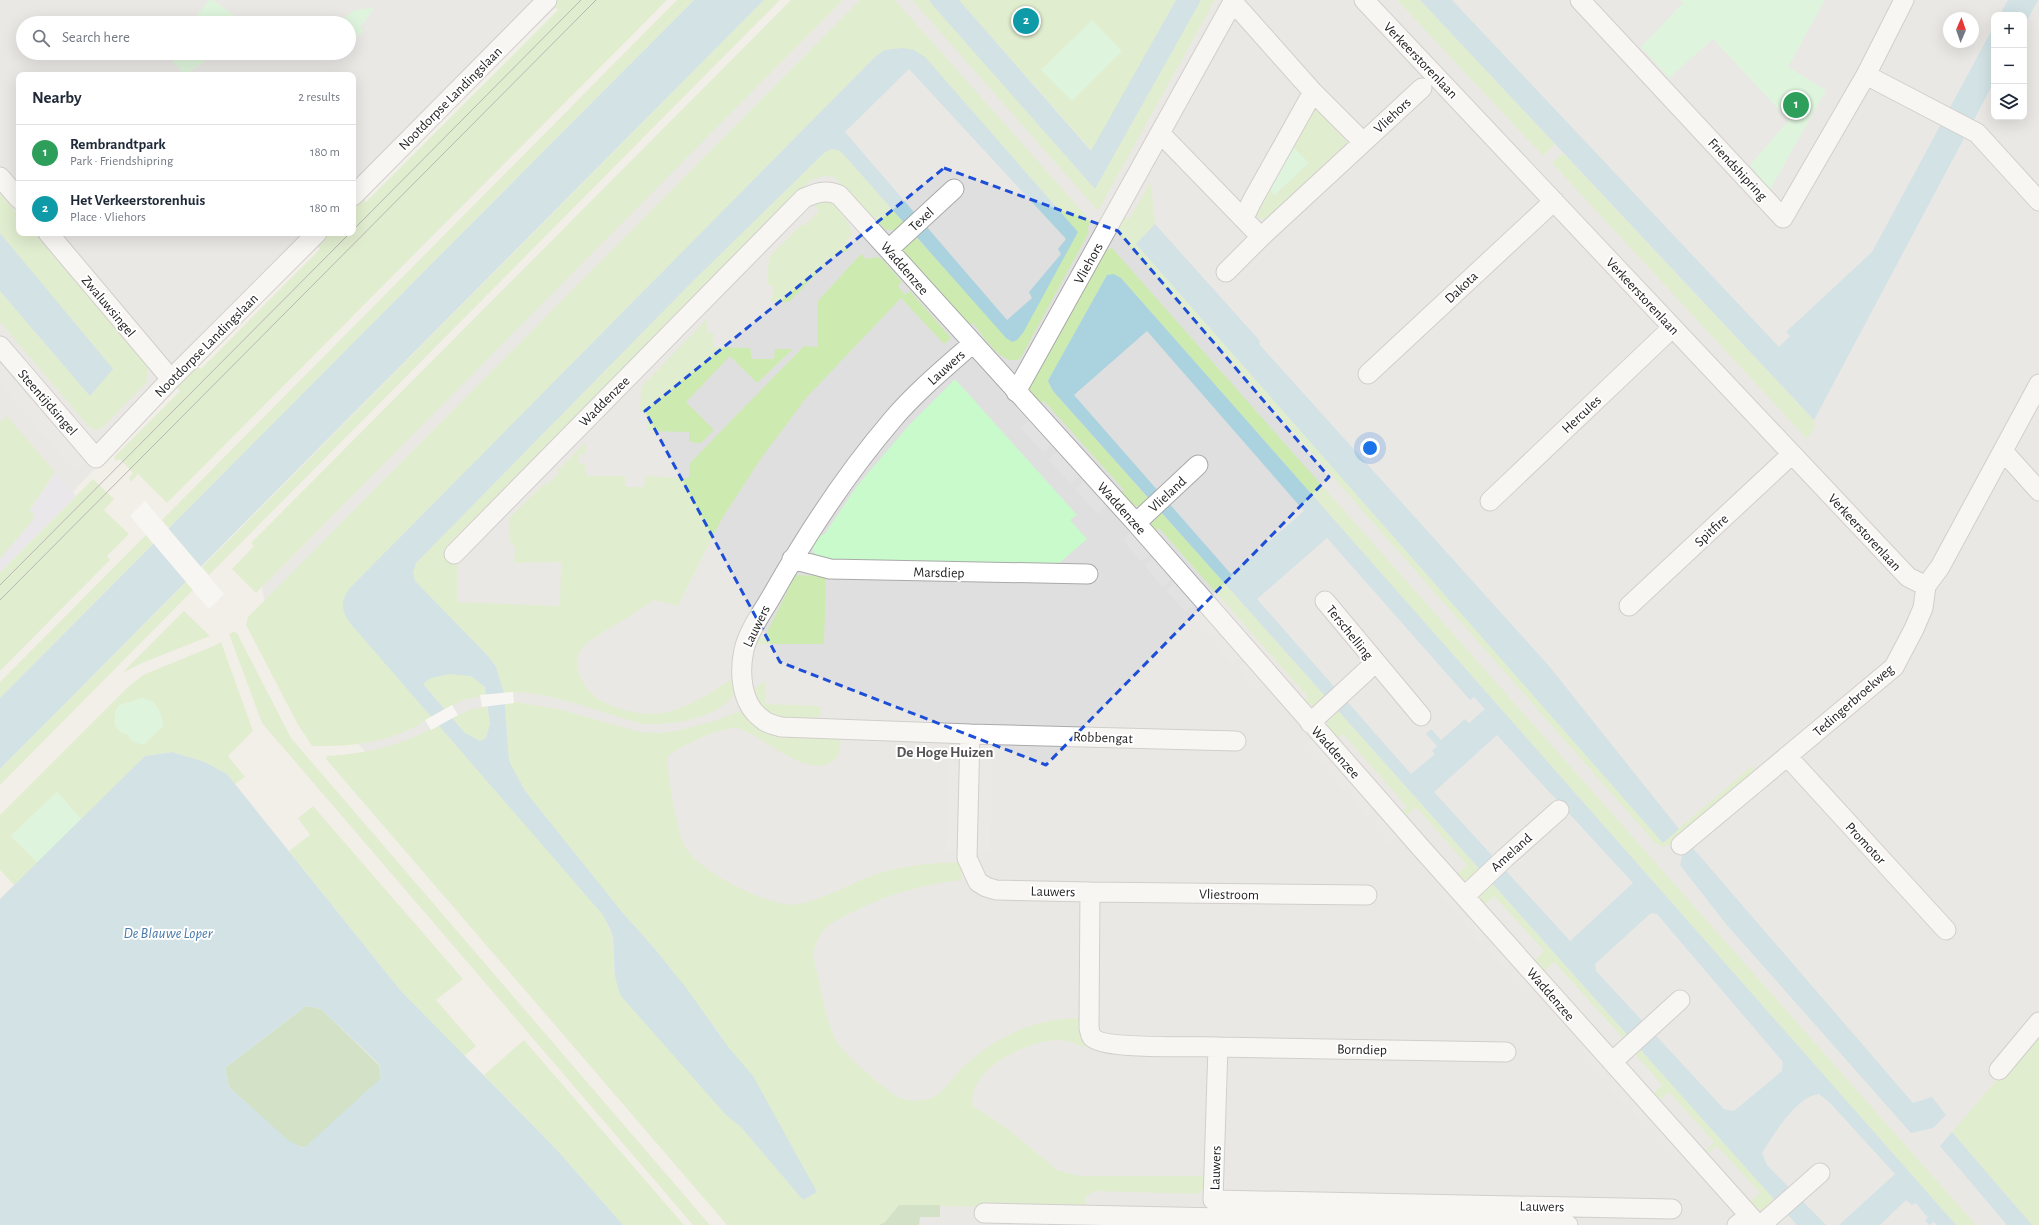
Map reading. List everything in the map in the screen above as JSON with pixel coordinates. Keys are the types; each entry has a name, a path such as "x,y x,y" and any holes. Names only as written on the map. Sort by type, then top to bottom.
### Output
{"street":[{"name":"Nootdorpse Landingslaan","path":"356,193 548,0"},
{"name":"Verkeerstorenlaan","path":"1364,0 1908,577 1926,586"},
{"name":"Friendshipring","path":"1580,0 1783,218 1866,76 1904,0"},
{"name":"Vliehors","path":"1016,392 1234,1 1313,92 1363,142"},
{"path":"1866,76 1943,114 1977,133 2039,201"},
{"name":"Vliehors","path":"1226,272 1261,237 1422,88"},
{"path":"1244,218 1313,92"},
{"path":"1160,133 1261,237"},
{"path":"0,177 16,196"},
{"name":"Texel","path":"889,249 954,189"},
{"name":"Waddenzee","path":"454,554 804,198 819,192 830,191 839,195 1136,524 1310,723 1756,1221"},
{"name":"Dakota","path":"1368,374 1554,201"},
{"name":"Zwaluwsingel","path":"51,236 171,379"},
{"name":"Nootdorpse Landingslaan","path":"96,458 171,379 314,236"},
{"name":"Hercules","path":"1490,501 1672,328"},
{"name":"Lauwers","path":"972,344 936,375 894,418 845,479 792,559 744,648 741,668 747,701 762,720 781,727 970,734 967,858 973,874 978,882 986,887 996,890 1090,892 1089,1028 1092,1037 1099,1041 1116,1045 1218,1047 1213,1200 1672,1209"},
{"name":"Steentijdsingel","path":"0,346 96,458"},
{"name":"Tedingerbroekweg","path":"1681,845 1894,667 1923,608 1926,586 1940,567 2039,384"},
{"path":"2003,451 2039,491"},
{"name":"Spitfire","path":"1629,606 1792,454"},
{"name":"Vlieland","path":"1136,524 1198,465"},
{"name":"Marsdiep","path":"792,559 830,570 1088,574"},
{"name":"Terschelling","path":"1325,601 1421,716"},
{"name":"Terschelling","path":"1310,723 1376,663"},
{"name":"Robbengat","path":"970,734 1236,741"},
{"name":"Promotor","path":"1787,756 1946,930"},
{"name":"Ameland","path":"1465,896 1481,879 1559,810"},
{"name":"Vliestroom","path":"1090,892 1367,895"},
{"path":"1612,1062 1680,1000"},
{"path":"1999,1070 2039,1022"},
{"name":"Borndiep","path":"1218,1047 1506,1052"},
{"path":"1756,1221 1801,1191 1820,1173"},
{"path":"984,1213 1568,1225"}],"highlighted area":[{"path":"944,168 1118,231 1329,477 1046,765 780,662 645,411"}],"shaded area":[{"path":"0,0 563,0 356,205 356,72 16,72 16,236 325,236 154,406 0,569"},
{"path":"803,0 2039,0 2039,1225 770,1225 273,644 257,562"},
{"path":"703,308 708,313 631,390 626,386"},
{"path":"0,358 88,461 75,472 0,385"},
{"path":"1029,420 1052,445 1043,453 1021,428"},
{"path":"1057,451 1079,476 1071,484 1048,459"},
{"path":"55,472 76,496 0,572 0,559 34,519 33,512 29,511"},
{"path":"1084,481 1107,506 1098,514 1075,489"},
{"path":"1131,532 1150,554 1141,561 1123,540"},
{"path":"1153,557 1171,579 1163,587 1144,565"},
{"path":"1175,583 1194,605 1185,612 1166,590"},
{"path":"1200,610 1218,632 1210,639 1191,617"},
{"path":"1222,635 1241,657 1232,664 1214,643"},
{"path":"1245,662 1264,683 1255,691 1237,669"},
{"path":"1311,738 1330,759 1322,767 1303,746"},
{"path":"978,756 993,756 990,852 976,852"},
{"path":"948,763 962,763 960,852 946,852"},
{"path":"1335,764 1353,785 1345,792 1326,771"},
{"path":"1357,789 1376,811 1367,818 1349,796"},
{"path":"1380,815 1398,836 1389,844 1371,822"},
{"path":"1445,885 1467,911 1459,918 1437,893"},
{"path":"1494,896 1544,951 1535,960 1485,905"},
{"path":"1471,915 1490,937 1481,945 1462,923"},
{"path":"1494,941 1513,963 1504,970 1486,949"},
{"path":"1554,962 1627,1043 1617,1051 1545,971"},
{"path":"1517,969 1535,990 1527,997 1508,976"},
{"path":"1588,1046 1611,1072 1602,1079 1580,1054"},
{"path":"1634,1053 1662,1086 1653,1093 1625,1061"},
{"path":"1614,1076 1633,1097 1624,1105 1605,1083"},
{"path":"1637,1102 1656,1123 1648,1131 1629,1110"},
{"path":"1661,1128 1683,1153 1675,1161 1652,1136"}],"green space":[{"path":"209,0 213,0 235,16 196,16"},
{"path":"556,0 667,0 167,503 138,474 131,482 129,478 133,473 120,459 116,461 114,457 180,391 174,385 195,364 201,369 320,249 315,243 322,236 356,236 356,202 361,197 366,202 558,10 552,4"},
{"path":"677,0 694,0 169,528 162,520"},
{"path":"764,0 780,0 209,575 202,567"},
{"path":"791,0 843,0 256,593 232,569 254,546 251,543"},
{"path":"860,0 895,0 1089,219 1090,223 1087,229 1089,232 1020,359 1006,359 1000,355 973,323 969,326 902,249 914,235 1012,342 1078,232 925,57 884,50 873,59 350,588 350,623 432,716 419,725 404,732 375,741 359,744 312,746 297,723 246,625 248,617"},
{"path":"912,0 931,0 930,1 1095,189 1201,0 1215,0 1098,211"},
{"path":"959,0 1176,0 1092,151"},
{"path":"1397,0 1420,0 1555,144 1543,156"},
{"path":"1680,0 1825,0 1788,67 1826,90 1770,190 1750,165 1789,120 1713,39 1669,78 1641,47 1683,3"},
{"path":"375,7 360,27 364,31 356,37 356,16 347,16 353,11"},
{"path":"1092,20 1122,51 1072,101 1041,70"},
{"path":"172,60 206,60 189,72 182,72"},
{"path":"1312,105 1348,143 1267,219 1261,219 1254,215 1266,185 1275,195 1308,163 1290,144"},
{"path":"1290,144 1309,163 1274,195 1266,185"},
{"path":"831,149 838,150 844,155 906,225 899,230 886,230 834,177 824,176 811,180 445,548 458,560 457,602 560,606 561,562 514,563 516,548 510,542 509,518 545,483 547,485 559,473 557,471 586,442 586,454 579,454 578,463 586,464 586,476 625,476 625,487 644,487 645,476 689,478 690,463 804,346 817,347 818,301 858,257 863,254 865,259 878,257 883,260 902,282 898,286 905,295 910,291 951,338 944,344 901,298 806,398 760,460 721,520 678,606 654,600 589,641 580,652 577,660 580,676 590,692 609,705 621,709 651,714 662,713 684,707 734,678 736,693 728,702 717,709 694,719 668,723 644,724 555,698 519,692 504,693 496,667 488,656 415,581 412,573 416,563 693,281 824,153"},
{"path":"1563,153 1814,420 1815,427 1807,439 1552,163"},
{"path":"1151,182 1155,224 1136,244 1663,842 1752,766 1755,772 1670,845 1663,847 1655,843 1117,232 1115,227 1123,216 1129,219"},
{"path":"0,193 16,212 16,236 37,236 148,367 147,382 102,428 96,430 89,427 0,322 0,291 90,396 113,369 0,233"},
{"path":"816,201 829,202 833,204 840,212 850,226 852,235 846,241 852,245 844,253 838,252 789,302 771,302 774,288 767,283 769,257 802,224 804,226 819,211 813,205"},
{"path":"1112,248 1976,1225 1956,1225 1121,278 1107,275 1048,381 1053,391 1150,500 1140,507 1129,504 1119,495 1124,490 1044,401 1038,405 1031,394 1030,382 1104,250"},
{"path":"707,319 707,333 714,333 714,347 750,348 752,359 774,359 775,349 793,349 757,383 730,356 686,402 714,430 701,443 689,442 689,432 647,431 647,417 640,411 641,387"},
{"path":"955,379 1077,515 1070,520 1087,539 1058,564 826,561 817,556 813,550 813,543 816,534 824,535 857,486 910,424"},
{"path":"7,416 55,472 30,511 33,512 34,519 0,559 0,421"},
{"path":"93,479 114,499 104,510 129,534 107,556 110,560 0,671 0,572"},
{"path":"1158,509 1327,698 1316,707 1303,702 1308,697 1159,528 1153,533 1149,523"},
{"path":"146,535 153,544 0,698 0,682"},
{"path":"796,575 826,576 824,644 753,644 757,637 764,638 788,590 783,588 788,580"},
{"path":"186,582 193,590 0,785 0,769"},
{"path":"184,611 210,636 142,663 122,673"},
{"path":"233,632 237,633 291,738 710,1225 693,1225 262,723 229,634"},
{"path":"221,642 253,731 228,756 245,777 235,784 227,774 205,762 172,752 145,756 82,820 57,792 11,836 38,863 14,885 0,870 0,815 127,688 143,675"},
{"path":"450,674 473,677 482,684 487,695 463,700 445,709 423,684 431,678"},
{"path":"765,681 765,704 820,706 821,714 816,719 795,719 770,713 764,708 752,690"},
{"path":"140,698 151,701 158,707 163,727 143,745 134,742 129,738 129,735 122,733 115,726 116,711 120,704"},
{"path":"516,702 562,710 640,732 657,733 676,731 711,722 743,710 840,736 840,751 838,755 834,761 822,766 802,763 781,753 755,736 738,728 721,730 692,742 668,756 668,764 676,816 685,847 693,857 719,877 752,894 768,900 783,904 795,905 825,896 877,874 900,868 925,864 961,862 961,880 906,891 867,905 834,922 820,935 813,955 829,1021 832,1031 840,1046 864,1070 892,1093 907,1100 920,1101 933,1097 945,1088 963,1067 975,1056 1002,1038 1016,1031 1046,1021 1079,1018 1081,1039 1086,1046 1085,1048 1069,1041 1059,1040 1046,1041 1016,1051 989,1069 979,1080 973,1093 973,1106 1007,1128 1057,1170 1080,1176 1208,1176 1206,1186 1198,1194 1094,1191 1086,1197 1085,1209 899,1205 885,1222 879,1225 727,1225 326,759 327,756 371,751 399,743 413,738 439,724 603,915 612,936 614,974 726,1115 740,1126 803,1200 817,1192 715,1027 654,948 622,912 525,791 509,761 505,704"},
{"path":"488,706 490,724 486,738 480,741 465,733 453,718 469,710"},
{"path":"1335,707 1482,872 1472,880 1460,879 1456,875 1467,865 1416,807 1405,817 1401,812 1407,807 1343,734 1337,740 1330,731 1327,720"},
{"path":"57,792 82,820 38,863 11,836"},
{"path":"313,806 463,979 436,1000 476,1046 464,1056 401,991 289,851 310,835 298,818"},
{"path":"1490,881 1631,1039 1627,1043 1554,963 1545,971 1535,960 1544,951 1494,897 1485,905 1479,900 1479,895"},
{"path":"306,1006 321,1009 379,1065 381,1079 305,1148 289,1142 229,1087 225,1068"},
{"path":"2039,1031 2039,1225 2032,1225 1952,1132"},
{"path":"524,1040 684,1225 623,1225 557,1150 484,1075"},
{"path":"1640,1048 1778,1203 1767,1211 1755,1209 1748,1203 1760,1193 1717,1146 1706,1154 1704,1152 1714,1142 1669,1092 1661,1099 1653,1093 1662,1085 1634,1053"},
{"path":"899,1205 940,1205 940,1217 920,1217 919,1225 879,1225 885,1222"}],"water":[{"path":"694,0 764,0 0,769 0,698"},
{"path":"959,0 1091,151 1176,0 1201,0 1095,189 929,1"},
{"path":"1420,0 1452,0 1779,347 1790,336 1786,332 1872,252 1991,32 1991,88 1814,420"},
{"path":"2008,0 2038,0 2027,20 2027,12 2002,12"},
{"path":"903,48 914,50 925,57 1078,232 1023,333 1017,340 1012,342 1006,338 844,155 838,150 831,149 824,153 693,281 416,563 413,573 415,581 488,656 496,667 504,693 509,761 525,791 622,912 654,948 687,989 729,1048 753,1076 817,1192 803,1200 740,1126 726,1115 621,996 616,981 612,935 603,915 350,623 343,610 343,601 350,588 873,59 884,50","holes":["909,69 1066,239 1058,249 1061,254 1029,292 1032,298 1007,320 845,132","450,674 471,676 485,687 490,724 486,738 480,741 465,733 423,684 431,678"]},
{"path":"1155,224 1260,341 1259,344 1549,666 1679,829 1663,843 1136,244"},
{"path":"0,233 113,369 90,396 0,291"},
{"path":"1114,274 1121,278 1956,1225 1937,1225 1934,1222 1929,1225 1925,1220 1928,1218 1916,1203 1912,1205 1906,1200 1880,1225 1839,1225 1895,1174 1830,1103 1819,1094 1811,1096 1794,1109 1772,1136 1762,1153 1767,1165 1826,1225 1797,1225 1053,391 1048,381 1107,275","holes":["1147,331 1304,511 1231,574 1074,395","1327,538 1470,700 1474,697 1485,709 1469,723 1465,719 1441,740 1431,729 1426,734 1437,746 1432,751 1435,754 1411,774 1257,599","1497,735 1633,883 1570,941 1434,792","1651,913 1657,914 1783,1062 1782,1071 1734,1111 1724,1109 1596,971 1595,964"]},
{"name":"De Blauwe Loper","path":"172,752 205,762 227,774 401,991 557,1150 623,1225 0,1225 0,899 145,756","holes":["306,1006 321,1009 379,1064 381,1078 304,1148 289,1141 229,1087 225,1068"]},
{"path":"1692,847 1913,1103 1932,1097 1946,1115 1933,1128 1911,1133 1726,924 1680,865 1683,853"},
{"path":"1952,1132 2032,1225 2007,1225 1940,1146"}],"pier":[{"path":"145,501 224,594 209,609 130,516"},
{"path":"513,692 514,703 482,707 480,695"},
{"path":"452,705 458,715 431,730 425,720"}],"tram line":[{"path":"356,227 581,0"},
{"path":"0,600 596,0"},
{"path":"0,585 347,236"}],"place":[{"name":"Het Verkeerstorenhuis","path":"1026,21"},
{"name":"Rembrandtpark","path":"1796,105"}],"district":[{"name":"De Hoge Huizen","path":"945,752"}]}
